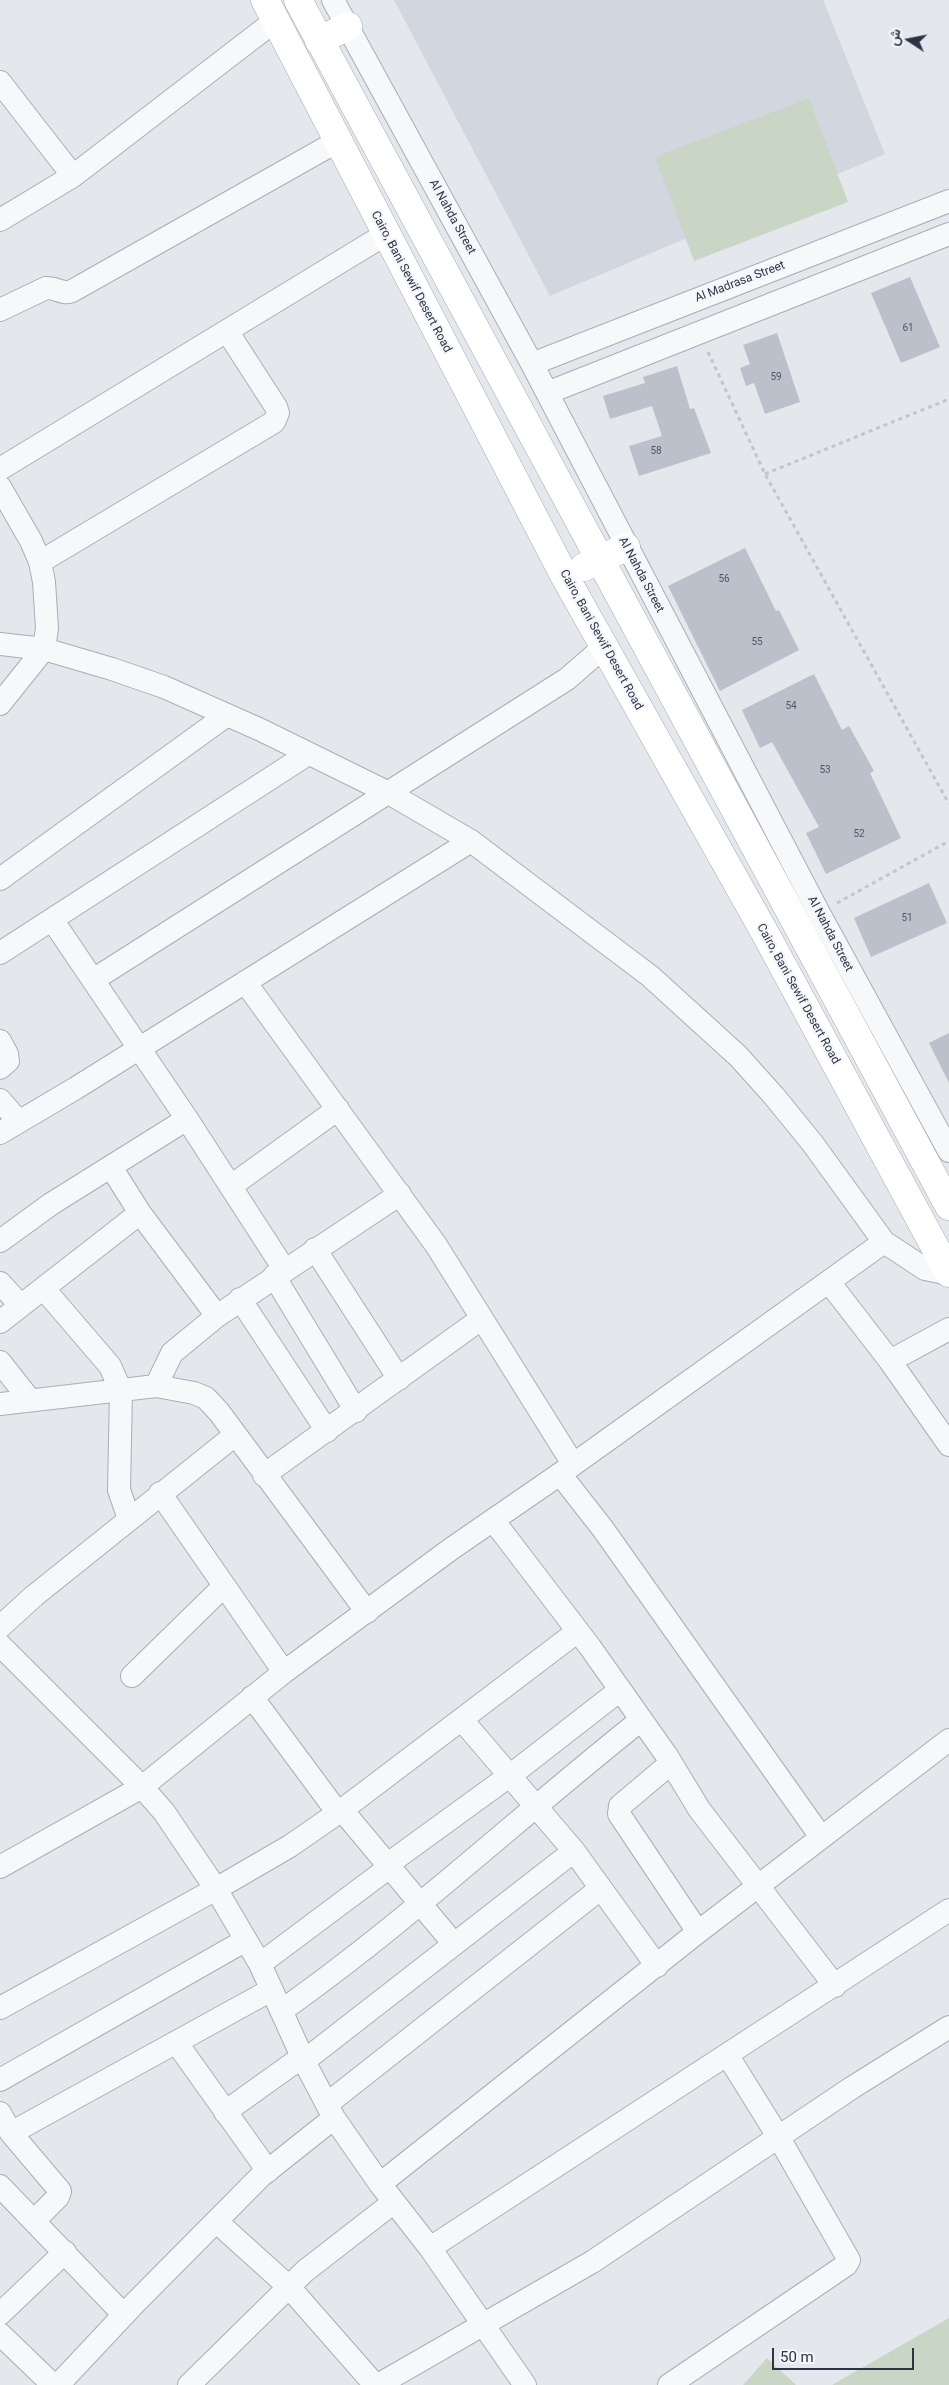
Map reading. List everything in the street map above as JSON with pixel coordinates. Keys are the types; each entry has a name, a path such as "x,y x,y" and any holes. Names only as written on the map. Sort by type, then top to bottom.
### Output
{"main road":[{"path":"298,0 949,1206"},
{"name":"Cairo, Bani Sewif Desert Road","path":"271,10 565,577 765,933 949,1273"},
{"path":"319,41 348,26"},
{"path":"565,577 626,547"}],"street":[{"name":"Al Nahda Street","path":"333,0 532,364 819,913 949,1151"},
{"path":"0,220 73,176 271,10"},
{"path":"0,82 73,176"},
{"path":"0,310 46,288 63,293 72,291 338,141"},
{"name":"Al Madrasa Street","path":"532,364 949,201"},
{"path":"0,469 386,234"},
{"path":"547,393 949,234"},
{"path":"40,562 274,422 278,413 276,407 228,331"},
{"path":"0,488 31,541 40,562 46,606 44,649 0,704"},
{"path":"0,644 44,649 164,687 227,715 387,792 471,841 650,976 738,1056 813,1144 884,1242 925,1269 949,1273"},
{"path":"92,980 566,679 605,646"},
{"path":"0,879 227,715"},
{"path":"0,954 308,754"},
{"path":"0,1100 10,1127 471,841"},
{"path":"53,921 138,1049 188,1119 230,1186 356,1411"},
{"path":"245,982 436,1245 603,1529 821,1837"},
{"path":"0,1041 8,1061 0,1068"},
{"path":"230,1186 338,1109"},
{"path":"0,1241 51,1204 188,1119"},
{"path":"111,1167 140,1213 218,1316"},
{"path":"156,1386 172,1353 218,1316 240,1299 400,1194"},
{"path":"0,1322 140,1213"},
{"path":"0,1867 142,1786 284,1672 493,1520 884,1242"},
{"path":"315,1249 400,1379"},
{"path":"829,1282 890,1361 949,1445"},
{"path":"0,1283 21,1306"},
{"path":"44,1288 110,1366 121,1391 119,1490 129,1519"},
{"path":"240,1299 327,1431"},
{"path":"264,1475 356,1411 481,1319"},
{"path":"890,1361 949,1329"},
{"path":"0,1362 30,1400"},
{"path":"0,1404 156,1386 184,1390 206,1398 367,1612"},
{"path":"0,1627 34,1596 160,1493 235,1435"},
{"path":"160,1493 284,1672"},
{"path":"493,1520 620,1690 671,1763 699,1809 834,1986"},
{"path":"132,1676 224,1586"},
{"path":"0,2008 290,1846 340,1811 578,1632"},
{"path":"0,1644 142,1786 164,1812 216,1889 260,1964 303,2059 331,2111 380,2184 430,2248 525,2385"},
{"path":"260,1964 511,1775 620,1690"},
{"path":"252,1698 340,1811 389,1865 454,1944"},
{"path":"462,1720 511,1775 574,1851 657,1966"},
{"path":"281,2011 330,1977 641,1720"},
{"path":"380,2184 698,1932 949,1740"},
{"path":"671,1763 622,1804 618,1814 650,1858 698,1932"},
{"path":"225,2112 303,2059 574,1851"},
{"path":"58,2385 124,2315 331,2111 600,1889"},
{"path":"430,2248 728,2056 949,1910"},
{"path":"0,2080 246,1940"},
{"path":"12,2133 271,1990"},
{"path":"217,2222 289,2287 380,2384 592,2262 853,2087 949,2027"},
{"path":"176,2042 268,2171"},
{"path":"669,2385 846,2265 848,2260 779,2138 728,2056"},
{"path":"0,2113 12,2133 60,2191 58,2197 35,2220"},
{"path":"0,2186 35,2220 124,2315"},
{"path":"189,2385 305,2271 394,2202"},
{"path":"0,2314 65,2252"},
{"path":"1,2337 53,2385"}],"path":[{"path":"699,333 765,474 949,804"},
{"path":"765,474 949,399"},
{"path":"819,913 949,841"}],"shaded area":[{"path":"394,0 823,0 885,154 550,296"}],"green space":[{"path":"809,98 848,202 694,261 655,157"},
{"path":"949,2318 949,2385 832,2385"},
{"path":"767,2358 796,2385 743,2385"}],"building":[{"path":"910,277 940,347 901,363 871,293"},
{"path":"777,333 800,402 765,414 754,383 746,386 740,368 750,364 743,345"},
{"path":"677,366 690,409 694,408 711,453 639,476 629,446 662,436 652,406 610,419 603,396 645,383 643,377"},
{"path":"745,548 776,611 779,610 799,650 720,691 668,586"},
{"path":"814,674 842,730 849,726 874,771 870,773 901,838 826,874 806,833 819,827 772,742 760,748 742,710"},
{"path":"929,883 947,923 871,957 854,918"},
{"path":"949,1033 949,1083 929,1043"}]}
